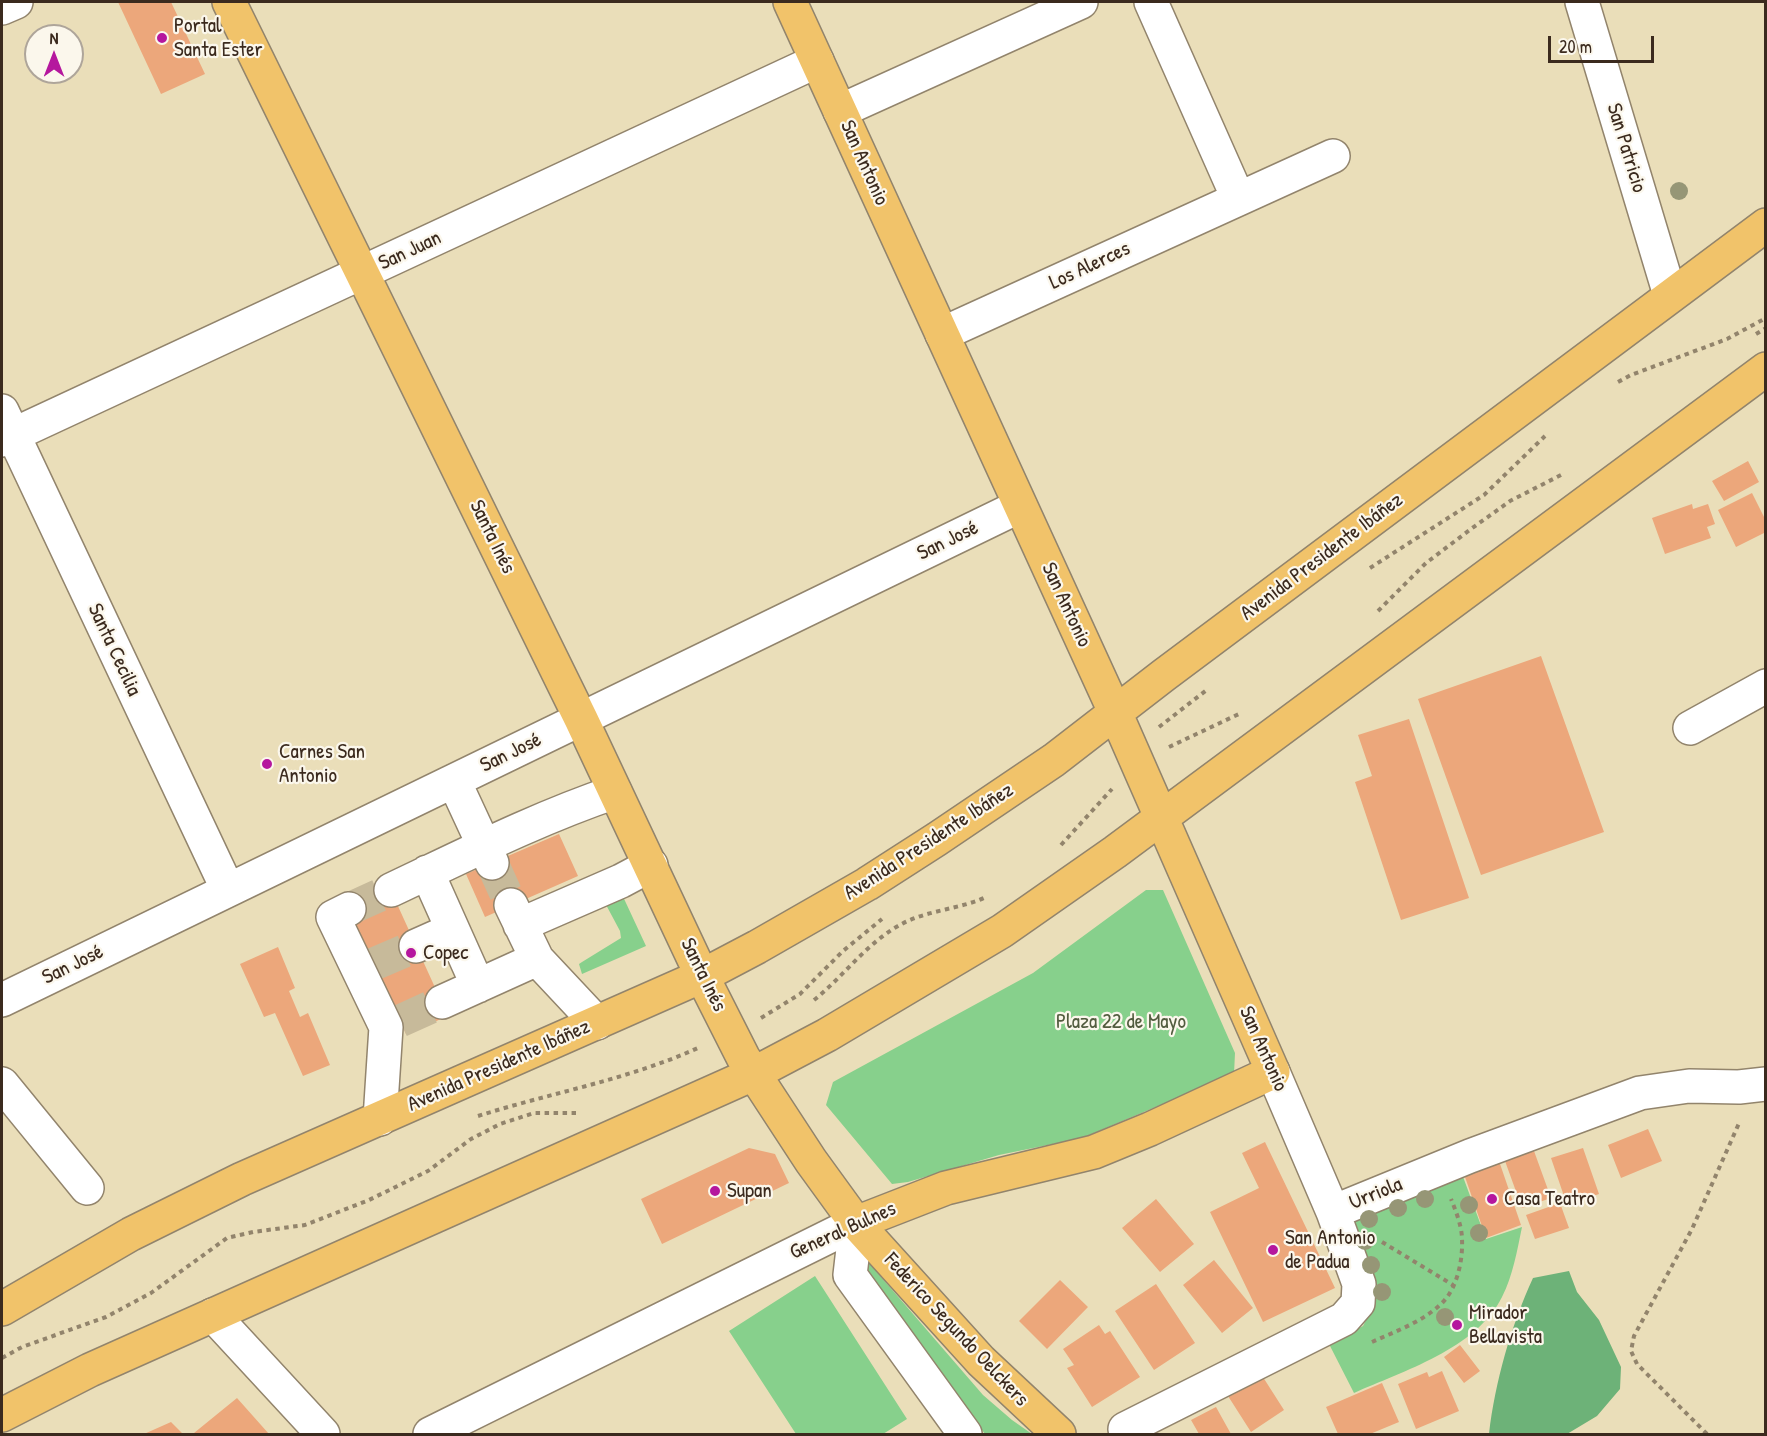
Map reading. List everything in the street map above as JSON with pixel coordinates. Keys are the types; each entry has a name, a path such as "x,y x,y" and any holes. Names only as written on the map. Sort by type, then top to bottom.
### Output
{"main road":[{"name":"Santa Inés","path":"229,2 581,719 702,976 753,1074"},
{"name":"San Antonio","path":"790,2 1115,712 1273,1072"},
{"name":"Avenida Presidente Ibáñez","path":"2,1309 131,1234 242,1179 702,976 813,915 917,852 1054,760 1766,225"},
{"path":"2,1416 90,1370 753,1074 847,1024 1002,931 1115,852 1766,369"},
{"name":"General Bulnes","path":"856,1223 946,1188 1094,1152 1150,1129 1273,1072"},
{"name":"Federico Segundo Oelckers","path":"753,1074 856,1223 981,1361 1044,1423 1059,1434"}],"street":[{"path":"2,8 16,2"},
{"path":"840,111 1081,2"},
{"path":"1151,2 1238,198"},
{"name":"San Patricio","path":"1582,2 1670,295"},
{"name":"San Juan","path":"5,428 362,273 818,61"},
{"name":"Los Alerces","path":"942,334 1333,156"},
{"name":"Santa Cecilia","path":"5,428 228,890"},
{"name":"San José","path":"2,1000 1020,506"},
{"path":"1690,728 1766,686"},
{"path":"454,781 488,854"},
{"path":"391,890 428,872 488,854 584,802 615,792"},
{"path":"597,1023 537,959 516,915 621,881 651,865"},
{"path":"428,872 478,986"},
{"path":"349,909 333,917 366,968 393,1024 380,1119"},
{"path":"416,945 452,930"},
{"path":"442,1002 537,959"},
{"name":"San Antonio","path":"1273,1072 1333,1212"},
{"path":"2,1084 87,1188"},
{"name":"Urriola","path":"1125,1429 1344,1319 1358,1302 1359,1284 1333,1212 1640,1093 1689,1086 1752,1086"},
{"name":"General Bulnes","path":"430,1434 856,1223"},
{"name":"Federico Segundo Oelckers","path":"856,1223 850,1275 965,1434"},
{"path":"213,1315 323,1434"}],"path":[{"path":"1707,1434 1637,1364 1631,1351 1634,1336 1692,1229 1735,1136 1742,1105 1752,1086"},
{"path":"1364,1346 1424,1317 1443,1302 1453,1286 1460,1267 1463,1238 1440,1169"},
{"path":"1333,1212 1453,1286"}],"green space":[{"path":"619,888 646,946 582,974 579,964 621,938 620,931 604,901"},
{"name":"Plaza 22 de Mayo","path":"1146,890 1163,890 1235,1053 1234,1074 1082,1138 999,1155 908,1182 892,1184 826,1105 833,1082 1033,973"},
{"path":"1462,1174 1486,1239 1522,1227 1506,1289 1490,1315 1475,1331 1457,1344 1416,1367 1354,1393 1329,1344 1363,1326 1372,1308 1352,1224 1358,1216"},
{"path":"864,1262 869,1263 983,1395 1032,1434 985,1434 862,1268"},
{"path":"1569,1271 1577,1292 1599,1320 1621,1367 1620,1389 1597,1416 1567,1434 1489,1434 1495,1394 1505,1354 1533,1278"},
{"path":"815,1276 907,1419 883,1434 796,1434 729,1331"}],"building":[{"name":"Portal Santa Ester","path":"118,2 171,2 205,74 161,94"},
{"path":"1748,461 1759,482 1724,501 1712,481"},
{"path":"1752,493 1766,521 1766,532 1736,547 1718,510"},
{"path":"1692,504 1693,509 1708,504 1715,524 1707,527 1711,538 1665,554 1652,518"},
{"path":"1541,656 1604,832 1481,875 1418,699"},
{"path":"1409,719 1469,898 1401,920 1355,782 1372,776 1358,735"},
{"path":"559,834 578,876 485,917 466,874"},
{"path":"387,882 448,1016 406,1034 345,901"},
{"path":"278,947 295,988 289,991 300,1017 308,1013 330,1065 303,1076 275,1013 264,1017 240,964"},
{"path":"1648,1129 1662,1161 1621,1178 1608,1145"},
{"name":"San Antonio de Padua","path":"1265,1142 1335,1288 1263,1322 1210,1212 1259,1188 1242,1153"},
{"name":"Supan","path":"749,1148 775,1154 789,1183 662,1244 641,1199"},
{"path":"1583,1148 1599,1194 1567,1205 1551,1158"},
{"path":"1534,1151 1551,1198 1522,1208 1505,1161"},
{"name":"Casa Teatro","path":"1499,1161 1521,1225 1486,1238 1464,1174"},
{"path":"1156,1199 1194,1244 1160,1272 1122,1228"},
{"path":"1560,1203 1569,1228 1535,1239 1526,1215"},
{"path":"1214,1260 1253,1308 1222,1333 1183,1285"},
{"path":"1060,1280 1088,1307 1047,1349 1019,1321"},
{"path":"1156,1284 1195,1343 1154,1370 1115,1311"},
{"path":"1099,1325 1105,1334 1110,1331 1140,1377 1092,1407 1067,1368 1074,1365 1063,1349"},
{"path":"1460,1345 1480,1371 1464,1383 1444,1357"},
{"path":"1442,1371 1459,1411 1416,1429 1398,1384 1427,1372 1429,1377"},
{"path":"1261,1374 1284,1410 1251,1432 1228,1396"},
{"path":"1382,1383 1399,1422 1370,1434 1338,1434 1326,1407"},
{"path":"237,1398 269,1434 194,1433"},
{"path":"1216,1407 1231,1434 1199,1434 1191,1420"},
{"path":"171,1422 183,1434 144,1434"}],"tunnel":[{"path":"492,863 511,905"},
{"path":"349,909 391,890"},
{"path":"374,964 416,946"},
{"path":"400,1021 442,1002"}],"place":[{"name":"Portal Santa Ester","path":"162,38"},
{"name":"Carnes San Antonio","path":"267,764"},
{"name":"Copec","path":"411,953"},
{"name":"Supan","path":"715,1191"},
{"name":"Casa Teatro","path":"1492,1199"},
{"name":"San Antonio de Padua","path":"1273,1250"},
{"name":"Mirador Bellavista","path":"1457,1325"}]}
